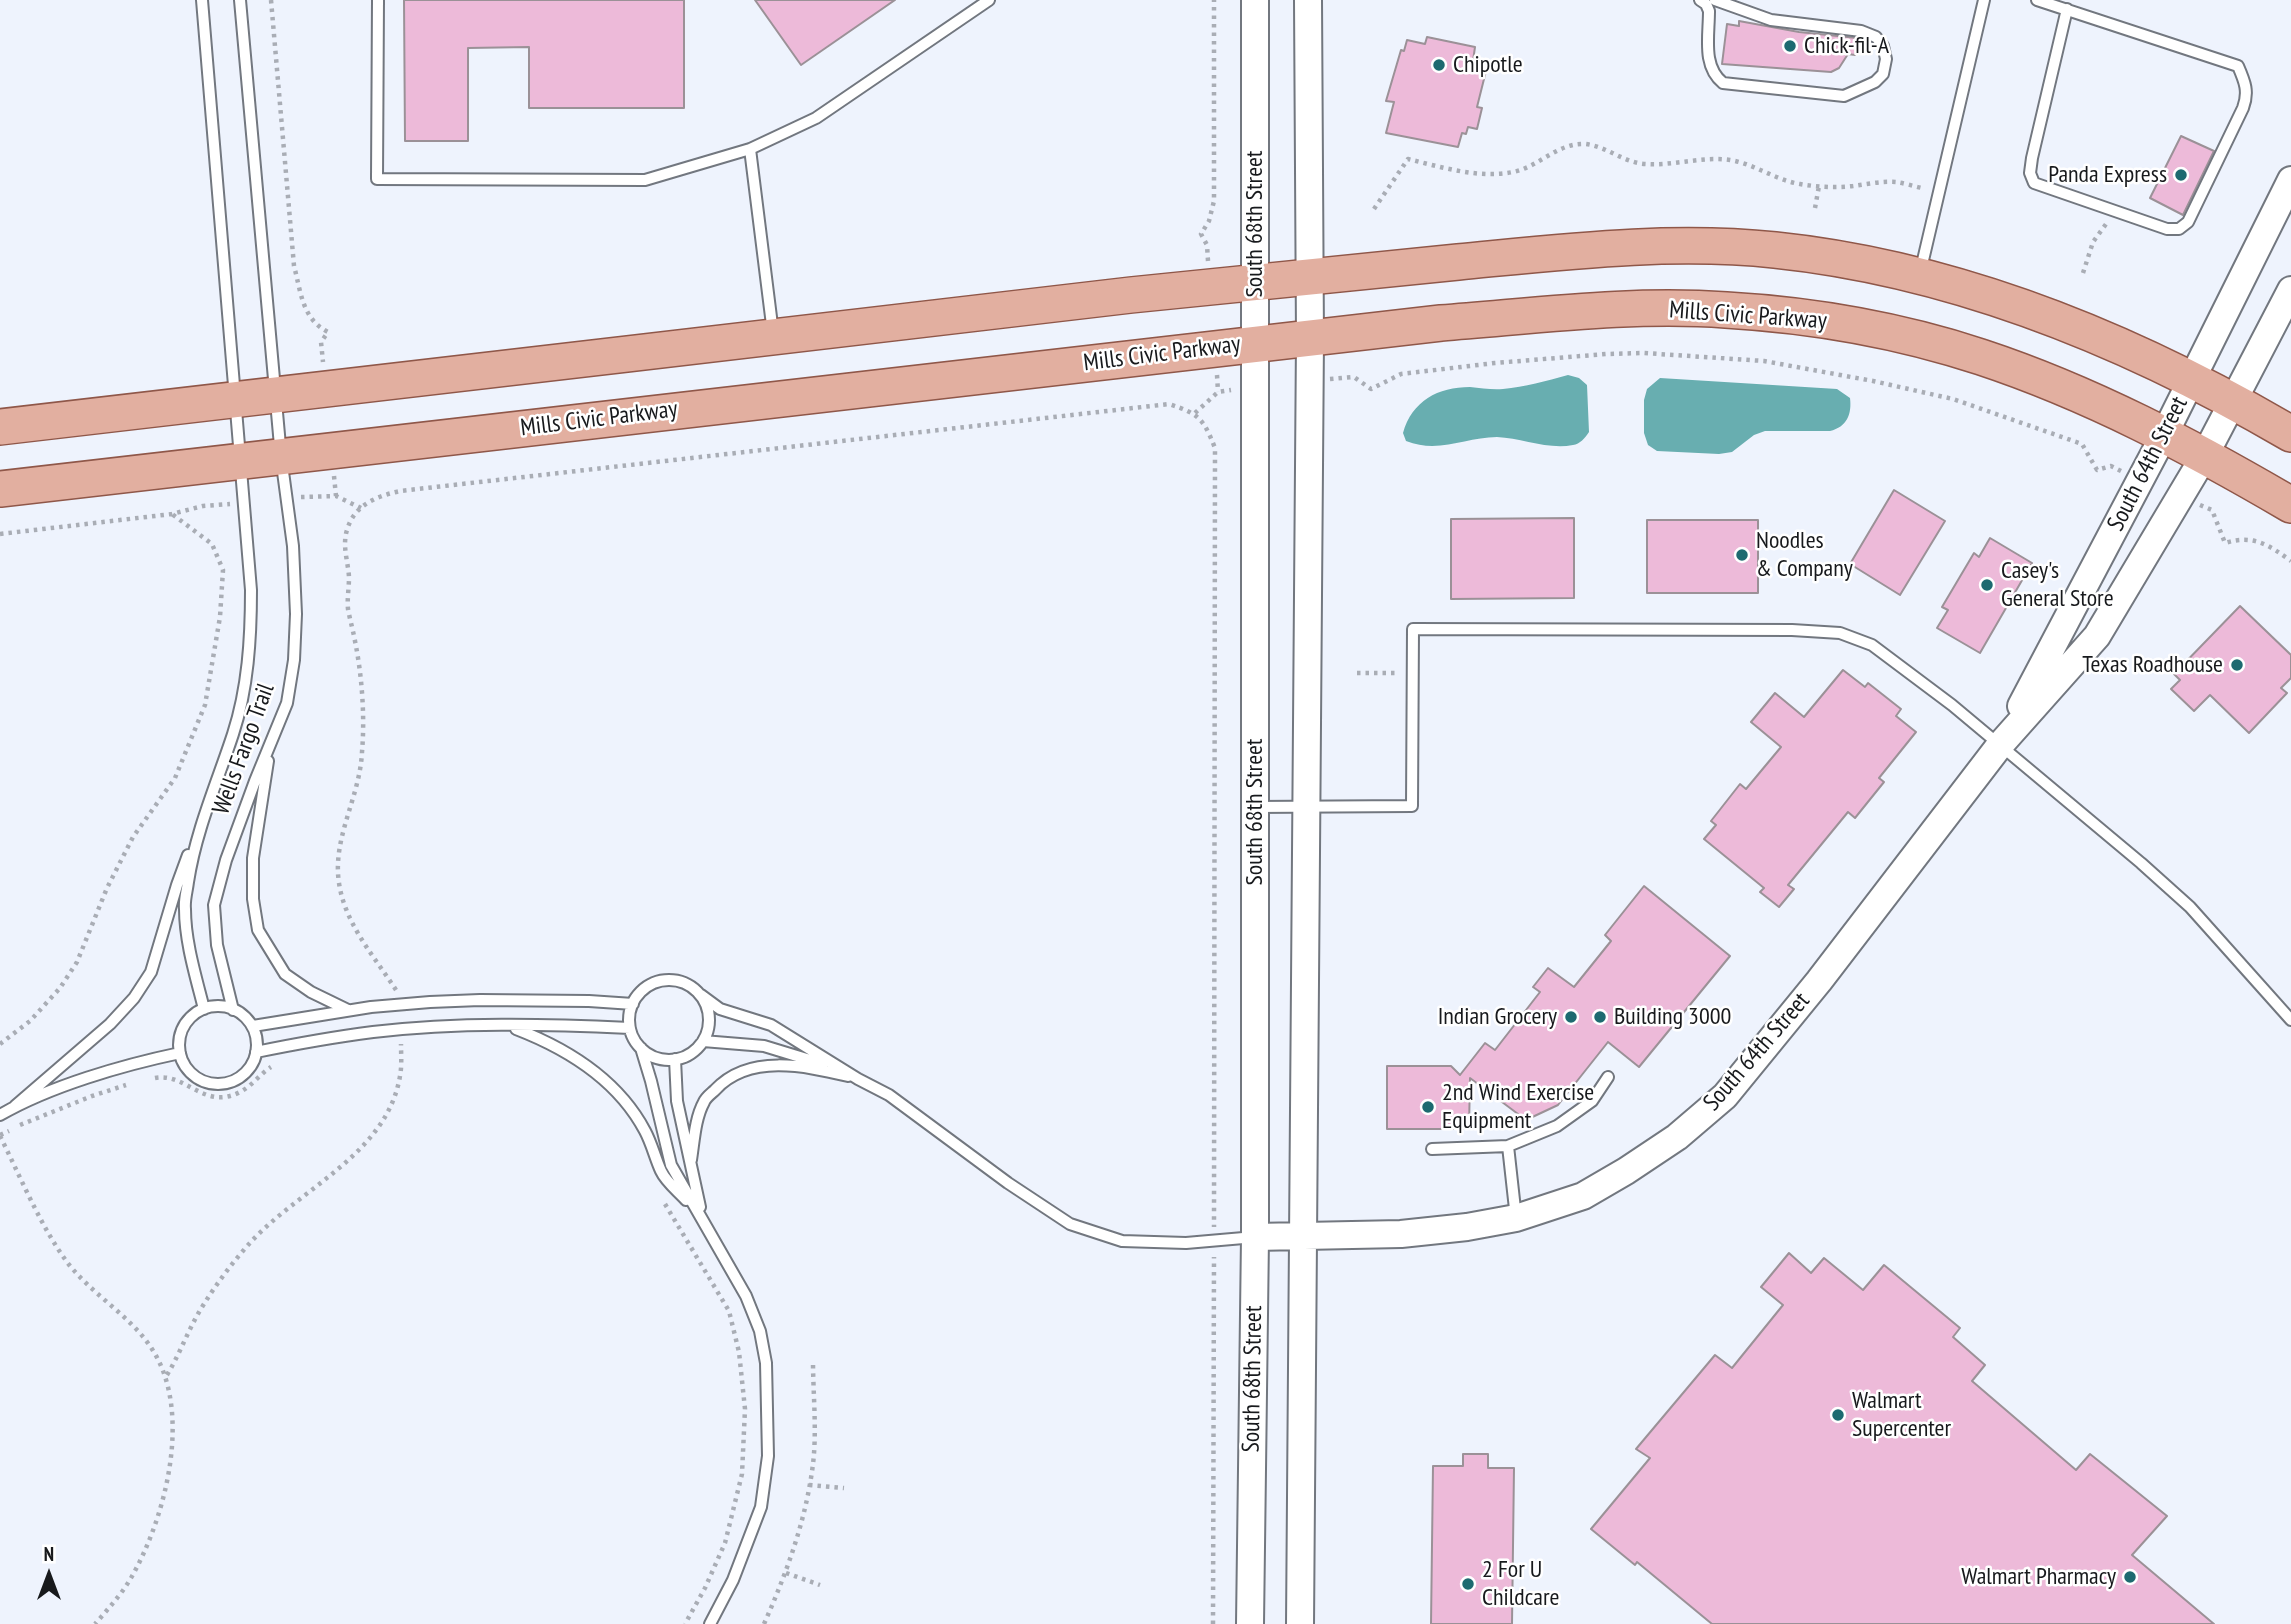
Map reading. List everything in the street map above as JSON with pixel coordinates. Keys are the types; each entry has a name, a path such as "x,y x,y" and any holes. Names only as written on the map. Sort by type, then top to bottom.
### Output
{"main road":[{"path":"0,427 276,397 774,335 1254,281 1651,246 1775,250 1920,277 1980,294 2058,321 2191,380 2291,434"},
{"name":"Mills Civic Parkway","path":"0,489 1441,323 1607,311 1724,309 1846,324 1917,338 1981,357 2046,381 2164,435 2205,455 2291,505"}],"street":[{"name":"South 68th Street","path":"1250,1624 1255,1237 1255,0"},
{"name":"South 68th Street","path":"1300,1624 1310,338 1308,0"},
{"name":"South 64th Street","path":"2000,745 2164,435 2291,180"},
{"name":"South 64th Street","path":"1255,1237 1401,1234 1468,1227 1516,1218 1583,1196 1677,1137 1725,1096 1819,981 2000,745 2096,636 2205,455 2291,290"}],"lane":[{"name":"Wells Fargo Trail","path":"202,0 251,590 246,679 234,731 203,816 184,908 204,1009"},
{"name":"Wells Fargo Trail","path":"233,1010 218,945 214,905 226,860 288,703 295,626 293,546 281,457 240,0"},
{"path":"378,0 377,179 645,180 750,149 816,118 989,0"},
{"path":"1700,0 1706,4 1709,11 1709,63 1714,76 1723,83 1844,96 1865,88 1883,74 1886,59 1883,46 1876,37 1861,31 1771,20 1715,0"},
{"path":"1920,277 1984,0"},
{"path":"2036,0 2067,9 2238,66 2246,84 2247,97 2188,222 2179,229 2166,229 2034,183 2030,173 2032,158 2067,9"},
{"path":"750,149 774,335"},
{"path":"1255,807 1412,806 1413,629 1752,630 1840,633 1872,645 1952,705 2141,863 2190,907 2291,1020"},
{"path":"272,743 253,858 253,899 258,930 285,974 311,992 348,1010"},
{"path":"0,1115 15,1106 110,1024 134,998 151,972 177,885 203,816"},
{"path":"710,1624 733,1580 761,1507 768,1456 766,1363 760,1331 746,1296 671,1165 651,1081 641,1048 630,1028 633,1004 648,986 670,980 682,982 720,1009 771,1025 858,1079"},
{"path":"641,1048 663,1059 675,1059 686,1056 703,1041 709,1018 701,995"},
{"path":"253,1026 398,1004 480,1000 633,1004"},
{"path":"220,1007 233,1010 253,1026 256,1052 245,1073 236,1080 224,1083 201,1080 191,1073 180,1053 182,1030 188,1020 204,1009 220,1007"},
{"path":"256,1052 313,1041 401,1030 507,1025 630,1028"},
{"path":"507,1025 550,1042 582,1061 619,1094 645,1131 663,1174 702,1217"},
{"path":"703,1041 764,1046 822,1063 858,1079 889,1095 1008,1183 1070,1224 1122,1241 1186,1243 1255,1237"},
{"path":"15,1106 102,1074 180,1053"},
{"path":"675,1059 677,1101 702,1217"},
{"path":"691,1160 704,1101 724,1080 748,1068 779,1065 816,1068 858,1079"},
{"path":"1432,1149 1508,1146 1557,1126 1592,1101 1608,1077"},
{"path":"1508,1146 1516,1218"}],"path":[{"path":"271,0 294,266 304,305 314,325 328,332 321,342"},
{"path":"1207,245 1201,234 1209,220 1214,201 1214,0"},
{"path":"1374,209 1408,159 1477,174 1511,173 1535,165 1567,145 1586,145 1609,151 1625,160 1646,164 1699,159 1729,160 1746,164 1781,180 1819,186 1896,182 1922,188"},
{"path":"1815,208 1819,186"},
{"path":"2083,273 2093,242 2115,211"},
{"path":"1354,377 1371,389 1401,374 1495,363 1644,353 1764,361 1873,380 1953,399 2082,444 2097,470 2111,466"},
{"path":"1195,413 1218,392"},
{"path":"398,1004 397,991 360,939 347,912 339,885 337,864 358,783 362,753 360,684 356,643 348,608 349,578 344,543 348,526 361,508 376,496 1169,404 1195,413 1208,431 1215,448 1214,1175"},
{"path":"336,496 361,508"},
{"path":"0,534 172,514 203,506"},
{"path":"2212,510 2225,543 2245,538 2264,542 2291,561"},
{"path":"0,1044 30,1021 60,988 78,962 107,888 133,837 175,778 205,705 220,617 223,570 212,544 172,514"},
{"path":"1357,673 1413,673"},
{"path":"166,1376 204,1303 247,1246 272,1220 366,1144 380,1124 400,1077 401,1030"},
{"path":"147,1080 165,1076 203,1095 228,1096 248,1087 278,1061"},
{"path":"95,1624 131,1577 150,1536 166,1490 172,1426 166,1376 152,1349 134,1325 82,1280 67,1263 55,1245 0,1135 92,1096 129,1085"},
{"path":"661,1196 729,1311 739,1352 744,1396 743,1464 731,1522 705,1588 685,1624"},
{"path":"1213,1624 1214,1296"},
{"path":"764,1624 786,1573 798,1536 809,1485 813,1461 813,1360"},
{"path":"809,1485 844,1488"},
{"path":"786,1573 820,1585"}],"water":[{"path":"1568,375 1579,378 1587,385 1589,432 1576,444 1554,446 1497,437 1430,446 1406,441 1403,433 1413,412 1437,393 1470,387 1511,388"},
{"path":"1660,378 1837,389 1850,398 1850,409 1844,423 1830,431 1765,431 1754,435 1732,452 1719,454 1657,451 1648,445 1644,433 1644,400 1647,389"}],"building":[{"path":"404,0 684,0 684,108 529,108 529,47 468,48 468,141 405,141"},
{"path":"755,0 895,0 801,65"},
{"name":"Chick-fil-A","path":"1739,21 1799,32 1857,38 1855,55 1848,54 1839,68 1831,72 1722,64 1727,24 1739,26"},
{"path":"1427,37 1475,47 1472,68 1486,71 1477,107 1482,108 1477,129 1468,127 1466,134 1462,133 1458,147 1386,133 1394,102 1386,101 1401,50 1404,51 1407,40 1425,44"},
{"name":"Panda Express","path":"2181,136 2214,151 2183,215 2150,198"},
{"path":"1894,490 1945,521 1900,595 1850,564"},
{"path":"1574,518 1574,598 1451,599 1451,519"},
{"path":"1647,520 1758,520 1758,593 1647,593"},
{"name":"Casey's General Store","path":"1990,538 2032,563 1980,653 1937,628 1948,610 1942,607 1974,553 1979,557"},
{"name":"Texas Roadhouse","path":"2240,606 2291,655 2291,678 2281,688 2287,693 2249,733 2210,695 2194,711 2171,689 2180,680 2174,674"},
{"path":"1843,670 1865,687 1868,683 1901,709 1896,716 1916,732 1879,778 1884,782 1855,818 1848,812 1788,885 1794,889 1779,907 1760,892 1764,888 1704,839 1716,825 1711,821 1740,784 1746,789 1781,747 1751,722 1775,693 1804,717"},
{"name":"Building 3000","path":"1644,886 1730,956 1639,1067 1608,1042 1558,1105 1526,1120 1470,1078 1469,1129 1387,1129 1387,1066 1451,1066 1460,1075 1485,1043 1495,1050 1540,992 1533,987 1548,968 1574,987 1611,941 1605,935"},
{"name":"Walmart Supercenter","path":"1789,1253 1811,1273 1824,1258 1863,1290 1884,1265 1960,1328 1953,1337 1985,1365 1972,1381 2076,1470 2090,1454 2167,1516 2132,1555 2214,1624 1712,1624 1637,1562 1635,1565 1591,1529 1650,1458 1636,1449 1715,1355 1732,1368 1783,1305 1761,1287"},
{"path":"1463,1454 1488,1454 1488,1468 1514,1468 1512,1624 1431,1624 1433,1466 1463,1466"}],"place":[{"name":"Chick-fil-A","path":"1790,46"},
{"name":"Chipotle","path":"1439,65"},
{"name":"Panda Express","path":"2181,175"},
{"name":"Noodles & Company","path":"1742,555"},
{"name":"Casey's General Store","path":"1987,585"},
{"name":"Texas Roadhouse","path":"2237,665"},
{"name":"Indian Grocery","path":"1571,1017"},
{"name":"Building 3000","path":"1600,1017"},
{"name":"2nd Wind Exercise Equipment","path":"1428,1107"},
{"name":"Walmart Supercenter","path":"1838,1415"},
{"name":"Walmart Pharmacy","path":"2130,1577"},
{"name":"2 For U Childcare","path":"1468,1584"}]}
